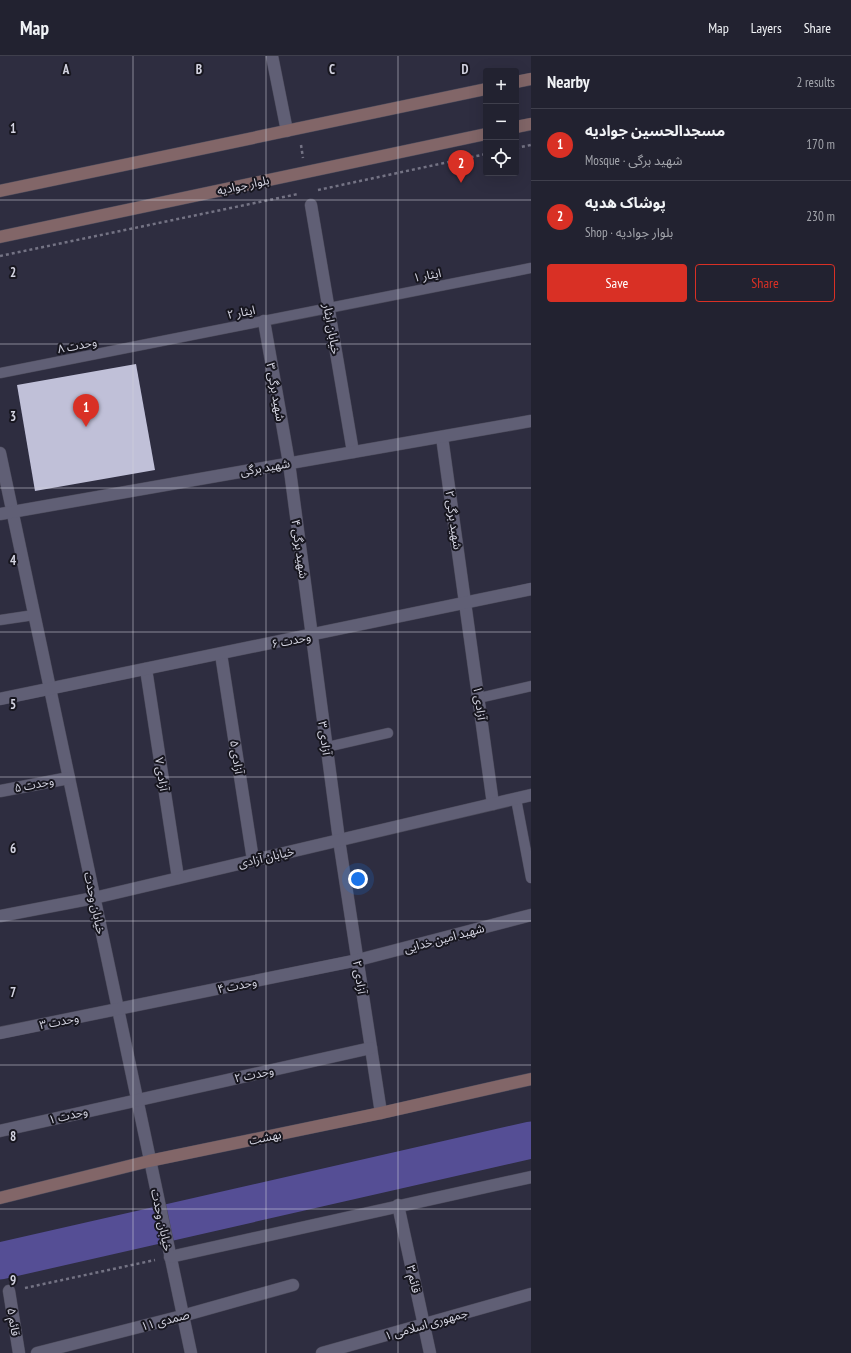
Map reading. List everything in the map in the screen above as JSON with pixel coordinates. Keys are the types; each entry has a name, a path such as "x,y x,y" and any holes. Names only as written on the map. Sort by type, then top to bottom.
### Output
{"main road":[{"path":"519,81 531,79"},
{"path":"0,191 483,90"},
{"path":"519,126 531,124"},
{"name":"بلوار جوادیه","path":"0,237 483,135"},
{"name":"بهشت","path":"0,1198 149,1161 381,1114 531,1079"}],"street":[{"path":"272,56 292,130"},
{"name":"خیابان ایثار","path":"311,205 353,452"},
{"name":"شهید برگی ۳","path":"264,321 289,463"},
{"name":"شهید برگی","path":"0,514 531,421"},
{"name":"شهید برگی ۲","path":"442,436 466,603"},
{"name":"خیابان وحدت","path":"0,453 190,1353"},
{"name":"شهید برگی ۴","path":"289,463 312,635"},
{"name":"وحدت ۶","path":"0,699 50,690 531,589"},
{"name":"آزادی ۱","path":"466,603 494,804"},
{"name":"آزادی ۳","path":"312,635 339,840"},
{"name":"آزادی ۵","path":"221,654 253,860"},
{"name":"آزادی ۷","path":"146,669 178,878"},
{"name":"وحدت ۵","path":"0,791 68,778"},
{"name":"خیابان آزادی","path":"0,916 94,898 531,795"},
{"name":"آزادی ۲","path":"339,840 381,1114"},
{"name":"شهید امین خدایی","path":"358,960 531,915"},
{"name":"وحدت ۴","path":"117,1009 358,960"},
{"name":"وحدت ۳","path":"0,1033 117,1009"},
{"name":"وحدت ۲","path":"137,1100 371,1048"},
{"name":"وحدت ۱","path":"0,1130 137,1100"},
{"path":"169,1254 531,1177"},
{"name":"قائم ۳","path":"398,1205 430,1353"},
{"name":"صمدی ۱۱","path":"37,1353 293,1286"},
{"name":"قائم ۵","path":"5,1292 19,1353"},
{"name":"جمهوری اسلامی ۱","path":"322,1353 531,1294"}],"lane":[{"name":"ایثار ۱","path":"329,308 531,268"},
{"name":"ایثار ۲","path":"159,342 329,308"},
{"name":"وحدت ۸","path":"0,373 159,342"},
{"path":"0,620 34,615"},
{"path":"479,698 531,686"},
{"path":"326,747 388,734"},
{"path":"516,799 531,878"}],"path":[{"path":"292,130 306,172"},
{"path":"519,147 531,145"},
{"path":"317,190 483,155"},
{"path":"0,256 301,194"},
{"path":"5,1292 169,1254"}],"building":[{"path":"136,364 155,470 35,491 17,385"}],"waterway":[{"path":"0,1261 531,1140"}],"place":[{"name":"پوشاک هدیه","path":"461,183"},
{"name":"مسجدالحسین جوادیه","path":"86,427"}]}
